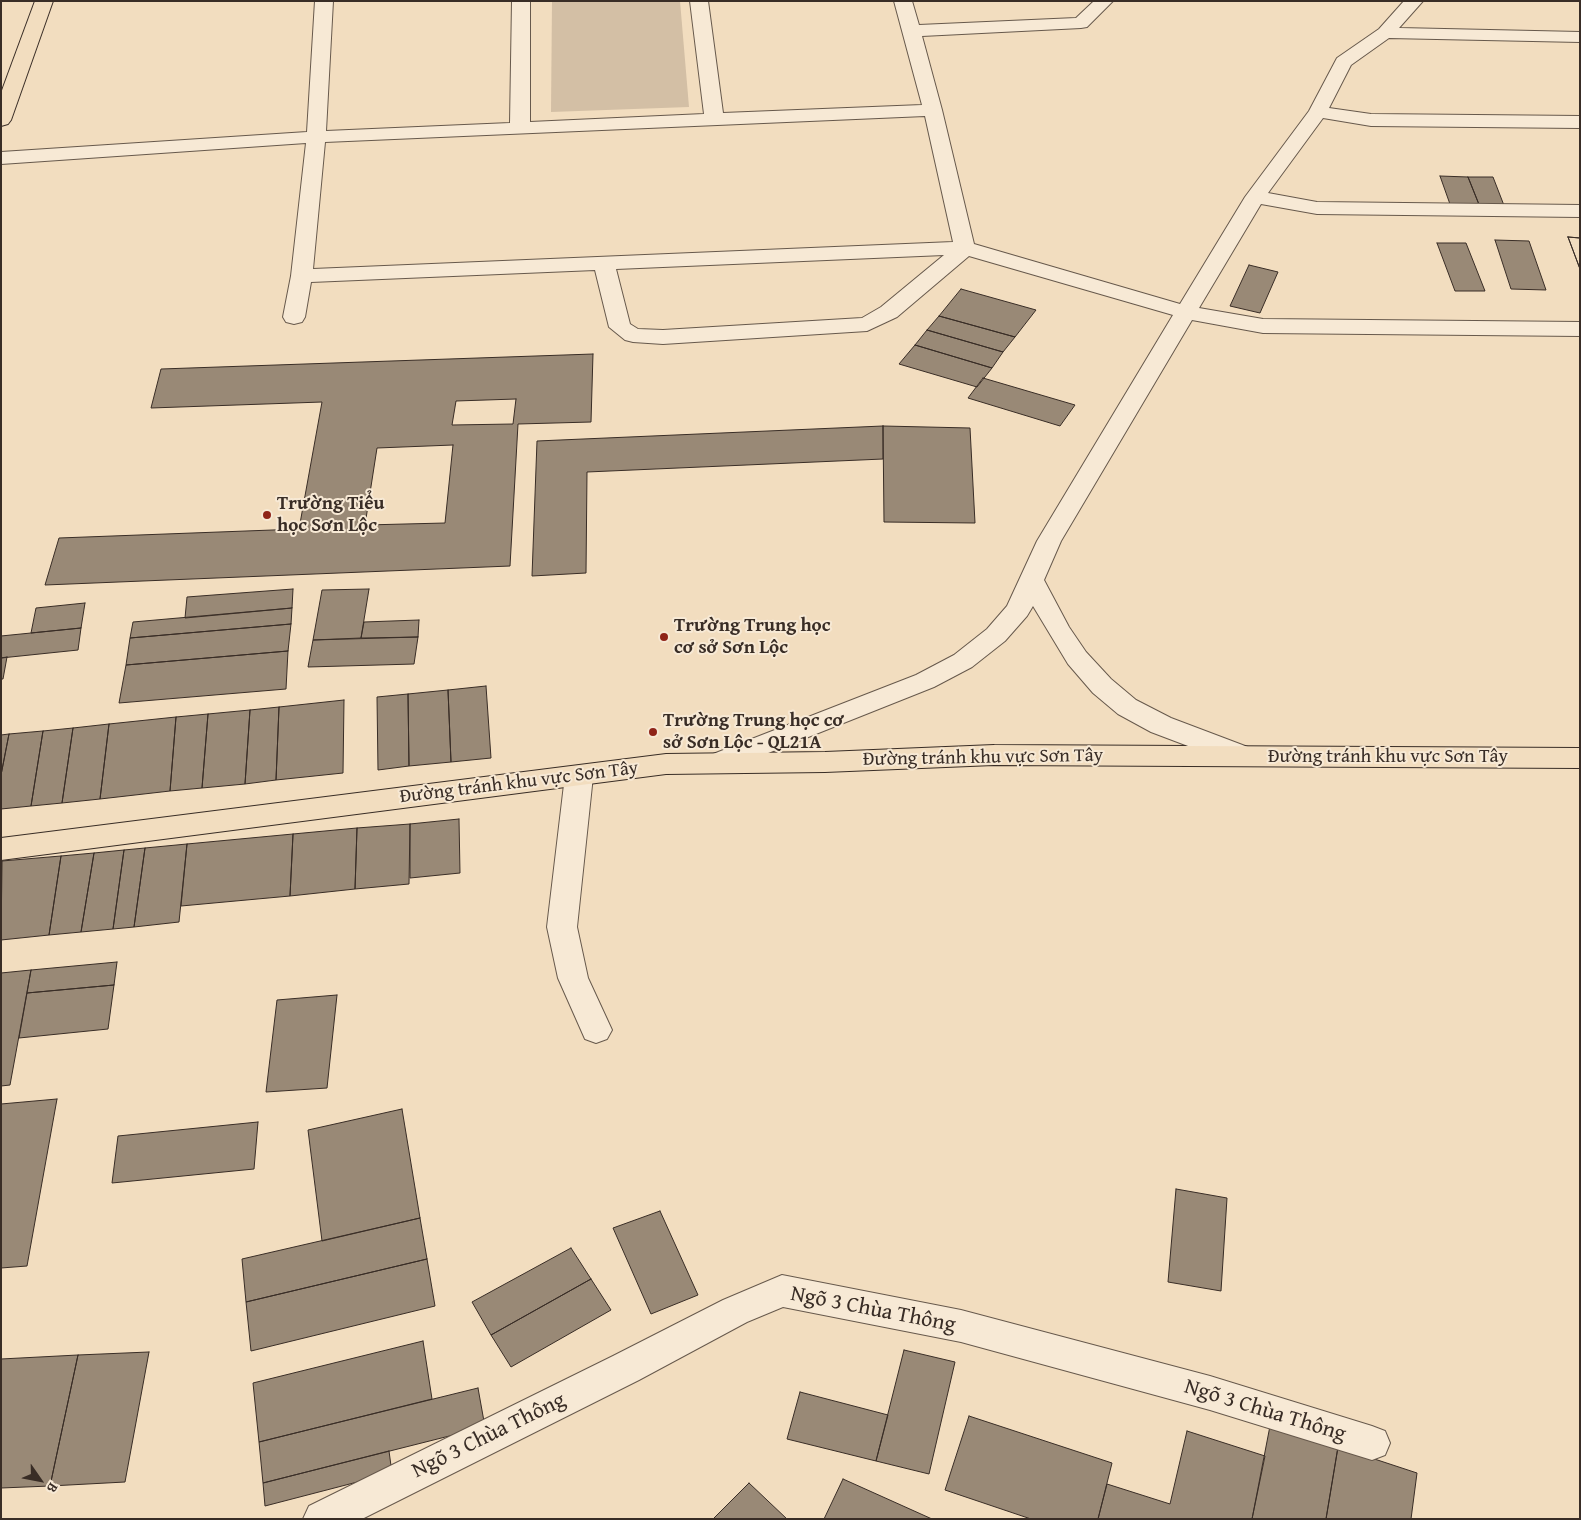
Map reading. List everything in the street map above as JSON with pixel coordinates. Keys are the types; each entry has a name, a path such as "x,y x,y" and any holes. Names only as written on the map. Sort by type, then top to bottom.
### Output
{"main road":[{"path":"1,120 44,1"},
{"name":"Đường tránh khu vực Sơn Tây","path":"1,848 666,764 994,755 1580,758"}],"street":[{"path":"294,317 302,276 316,137 324,1"},
{"path":"520,128 521,1"},
{"path":"699,1 714,120"},
{"path":"903,1 933,110 965,248"},
{"path":"911,31 1081,23 1104,1"},
{"path":"718,763 924,681 963,661 996,635 1018,610 1049,541 1255,197 1318,112 1343,62 1385,33 1414,1"},
{"path":"1385,33 1580,37"},
{"path":"1,158 316,137 933,110"},
{"path":"1318,112 1371,120 1580,122"},
{"path":"1255,197 1317,208 1580,211"},
{"path":"302,276 604,265 965,248 1186,312 1263,326 1580,329"},
{"path":"604,265 620,327 633,336 663,337 867,324 889,312 965,248"},
{"path":"1032,581 1058,630 1077,658 1102,686 1127,707 1160,725 1243,756"},
{"path":"579,776 562,927 573,978 596,1030"},
{"name":"Ngõ 3 Chùa Thông","path":"322,1519 626,1368 735,1311 782,1291 961,1326 1210,1393 1372,1443"}],"shaded area":[{"path":"552,1 680,1 689,107 551,112"}],"building":[{"path":"1440,176 1468,177 1480,207 1451,207"},
{"path":"1468,177 1493,177 1505,208 1480,207"},
{"path":"1568,237 1580,238 1580,269"},
{"path":"1568,237 1580,238 1580,269"},
{"path":"1495,240 1529,241 1546,290 1511,289"},
{"path":"1437,243 1466,243 1485,291 1455,291"},
{"path":"1249,265 1278,272 1260,313 1230,306"},
{"path":"961,289 1036,310 1015,337 939,316"},
{"path":"939,316 1015,337 1003,352 927,330"},
{"path":"927,330 1003,352 992,368 915,345"},
{"path":"915,345 992,368 977,387 899,364"},
{"path":"593,354 591,422 518,424 510,566 45,585 59,538 299,529 322,402 151,408 161,369","holes":["516,399 513,424 452,425 456,401","453,445 445,523 365,525 377,448"]},
{"path":"983,378 1075,405 1060,426 968,398"},
{"path":"883,426 883,459 587,472 586,573 532,576 537,441"},
{"path":"883,426 970,428 975,523 884,522"},
{"path":"293,589 292,608 185,618 187,597"},
{"path":"369,589 361,638 313,640 322,590"},
{"path":"85,603 81,628 31,633 36,608"},
{"path":"292,608 291,624 130,638 133,622"},
{"path":"419,620 418,637 361,638 364,622"},
{"path":"291,624 288,651 126,665 130,638"},
{"path":"81,628 78,650 1,658 1,636"},
{"path":"418,637 414,664 308,667 313,640"},
{"path":"288,651 286,689 119,703 126,665"},
{"path":"7,657 3,679 1,679 1,658"},
{"path":"486,686 491,758 451,762 448,690"},
{"path":"448,690 451,762 409,766 408,694"},
{"path":"408,694 409,766 378,770 377,697"},
{"path":"344,700 343,773 276,780 279,707"},
{"path":"279,707 276,780 245,784 250,710"},
{"path":"250,710 245,784 202,788 208,714"},
{"path":"208,714 202,788 170,791 176,717"},
{"path":"176,717 170,791 100,799 109,724"},
{"path":"109,724 100,799 62,803 73,728"},
{"path":"73,728 62,803 31,806 43,731"},
{"path":"43,731 31,806 1,809 1,775 9,734"},
{"path":"9,734 1,775 1,735"},
{"path":"459,819 460,873 410,878 410,824"},
{"path":"410,824 409,884 355,889 357,828"},
{"path":"357,828 355,889 290,896 293,834"},
{"path":"293,834 290,896 181,906 187,844"},
{"path":"187,844 179,922 134,927 145,848"},
{"path":"145,848 134,927 113,929 124,850"},
{"path":"124,850 113,929 81,932 94,853"},
{"path":"94,853 81,932 49,935 61,856"},
{"path":"61,856 49,935 1,940 2,861"},
{"path":"117,962 114,985 27,993 31,970"},
{"path":"31,970 10,1085 1,1086 1,973"},
{"path":"114,985 108,1029 19,1038 27,993"},
{"path":"337,995 327,1088 266,1092 277,1000"},
{"path":"57,1099 27,1266 1,1268 1,1104"},
{"path":"402,1109 420,1218 322,1241 308,1130"},
{"path":"258,1122 254,1169 112,1183 118,1136"},
{"path":"1176,1189 1227,1198 1221,1291 1168,1282"},
{"path":"660,1211 698,1295 651,1314 613,1228"},
{"path":"420,1218 427,1259 246,1302 242,1259"},
{"path":"571,1248 591,1279 491,1335 472,1302"},
{"path":"427,1259 435,1306 251,1351 246,1302"},
{"path":"591,1279 611,1310 511,1367 491,1335"},
{"path":"423,1341 432,1399 259,1442 253,1383"},
{"path":"904,1350 955,1362 929,1474 876,1461"},
{"path":"149,1352 125,1482 50,1486 78,1355"},
{"path":"78,1355 50,1486 1,1488 1,1359"},
{"path":"478,1388 485,1427 263,1483 259,1442"},
{"path":"800,1392 888,1415 876,1461 787,1439"},
{"path":"969,1416 1112,1463 1098,1519 1031,1519 945,1490"},
{"path":"1270,1426 1338,1447 1326,1519 1252,1519"},
{"path":"1187,1431 1265,1456 1252,1519 1098,1519 1107,1484 1170,1504"},
{"path":"1338,1447 1417,1473 1411,1519 1326,1519"},
{"path":"389,1451 392,1473 265,1506 263,1483"},
{"path":"843,1479 932,1519 824,1519"},
{"path":"749,1483 787,1519 713,1519"}],"place":[{"name":"Trường Tiểu học Sơn Lộc","path":"267,515"},
{"name":"Trường Trung học cơ sở Sơn Lộc","path":"664,637"},
{"name":"Trường Trung học cơ sở Sơn Lộc - QL21A","path":"653,732"}]}
